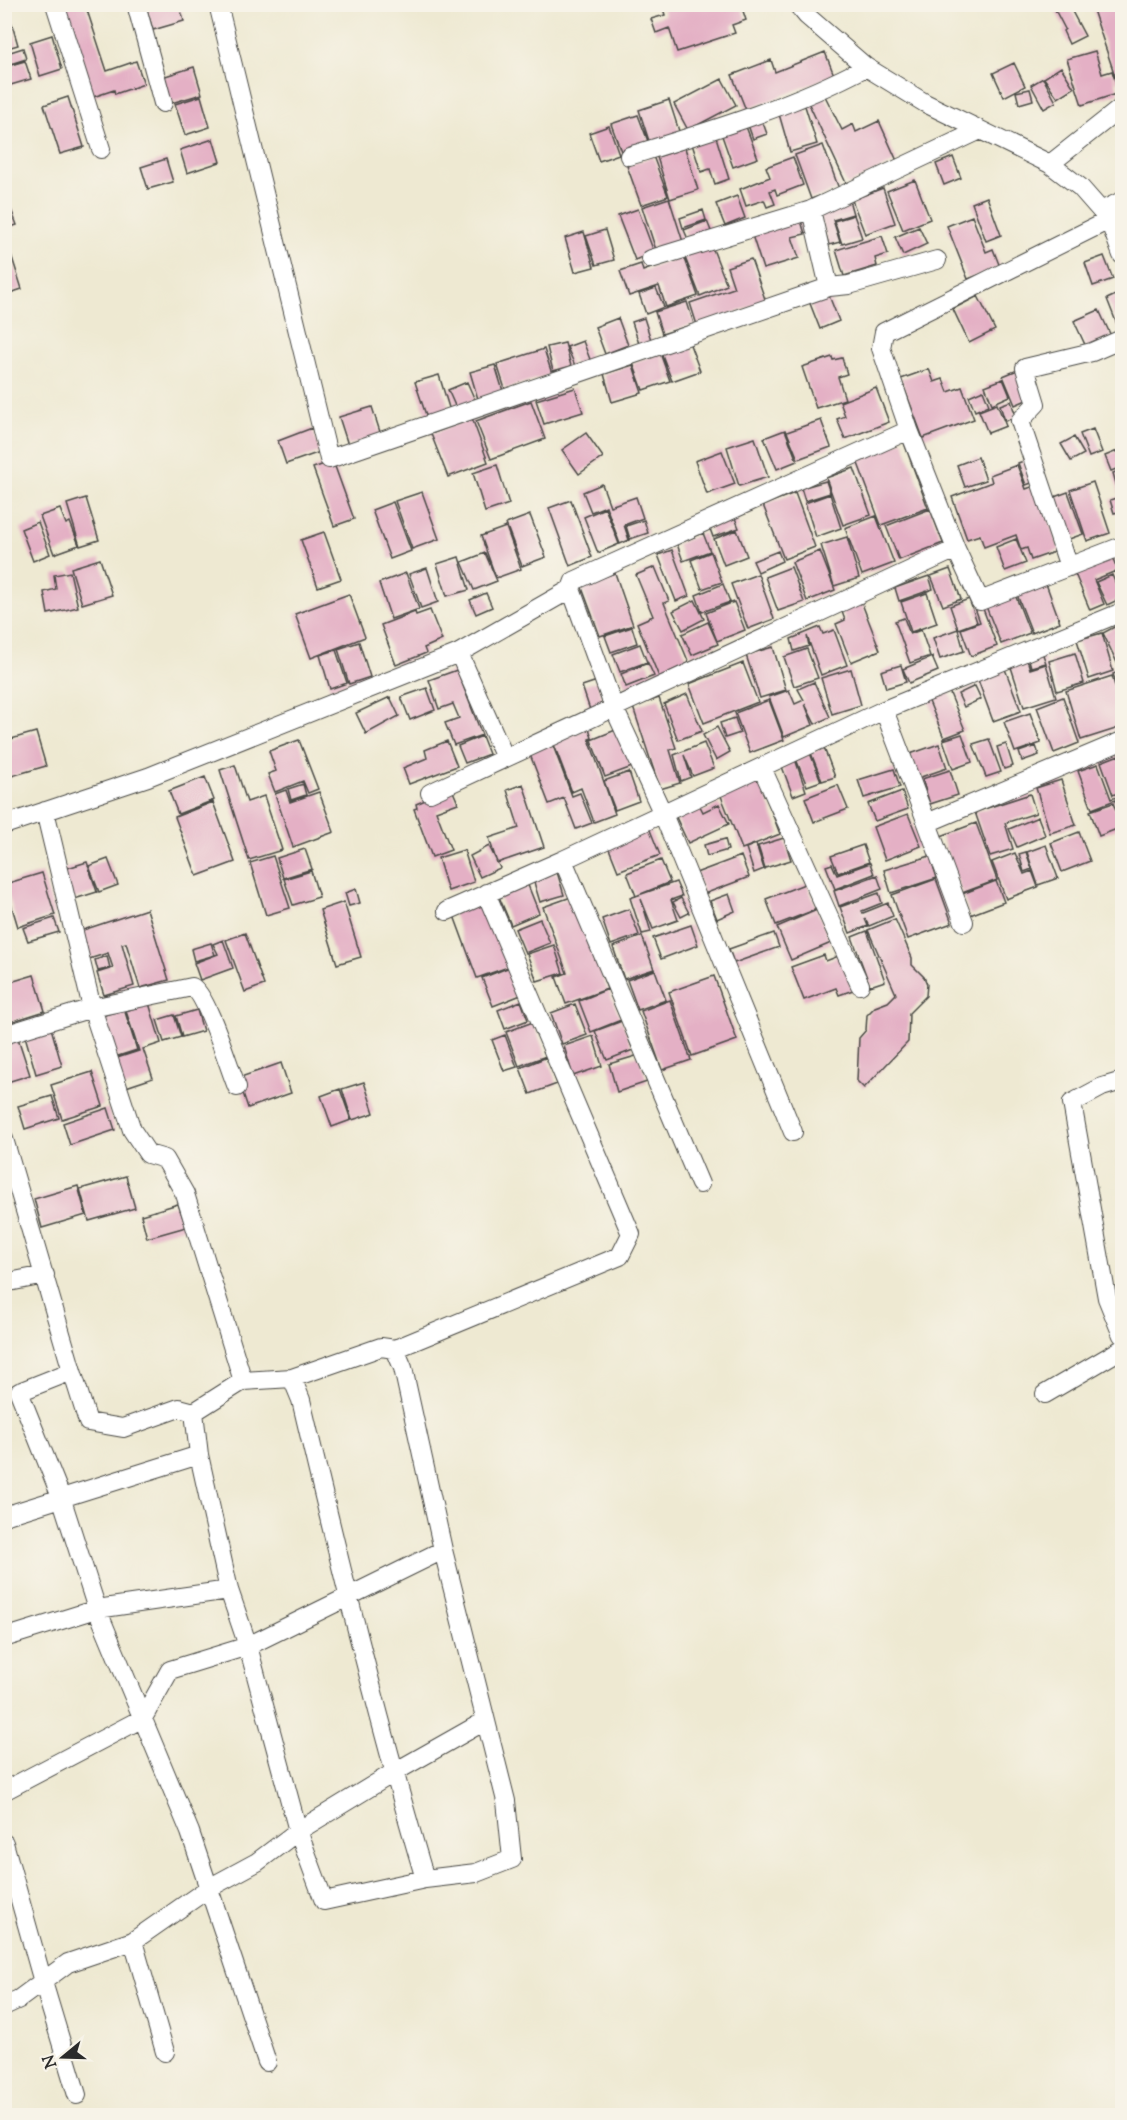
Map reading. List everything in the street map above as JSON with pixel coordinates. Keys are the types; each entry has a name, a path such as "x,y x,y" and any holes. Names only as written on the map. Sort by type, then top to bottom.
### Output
{"street":[{"path":"55,4 101,149"},
{"path":"136,4 163,103"},
{"path":"218,4 329,459 829,287 849,285 937,260"},
{"path":"797,4 807,16 866,67 925,103 978,131 1050,164 1080,187 1105,216 1122,255"},
{"path":"629,156 745,120 837,83 866,67"},
{"path":"1050,164 1122,107"},
{"path":"651,259 811,210 978,131"},
{"path":"1122,201 1105,216 885,332 881,348 909,430 956,549 980,601 1122,546"},
{"path":"811,210 829,287"},
{"path":"1069,567 1020,421 1036,404 1024,368 1092,352 1122,339"},
{"path":"4,825 148,777 459,653 570,588 574,581 909,430"},
{"path":"430,793 956,549"},
{"path":"570,588 614,708 663,814 794,1132"},
{"path":"447,911 563,860 884,710 1122,612"},
{"path":"459,653 506,758"},
{"path":"884,710 964,922"},
{"path":"927,823 1122,741"},
{"path":"762,768 860,985"},
{"path":"45,812 92,1008 132,1130 148,1154 165,1159 185,1194 243,1381"},
{"path":"563,860 700,1184"},
{"path":"4,1139 88,1422 123,1428 179,1408 194,1412 243,1381 292,1378 381,1347 395,1349 621,1256 631,1234 486,893"},
{"path":"4,1035 92,1008 192,987 198,990 207,1006 237,1087"},
{"path":"1122,1081 1102,1087 1071,1103 1107,1298 1122,1335"},
{"path":"4,1283 45,1275"},
{"path":"194,1412 199,1455 229,1590 248,1646 298,1831 324,1901 425,1879 476,1873 512,1859 506,1801 443,1550 403,1368 395,1349"},
{"path":"1045,1394 1122,1349"},
{"path":"72,1371 12,1395 61,1497 97,1609 190,1833 267,2062"},
{"path":"292,1378 301,1400 393,1773 425,1879"},
{"path":"4,1516 199,1455"},
{"path":"4,1791 143,1718 170,1670 248,1646 443,1550"},
{"path":"4,1638 97,1609 229,1590"},
{"path":"4,2006 19,1999 68,1964 133,1941 209,1888 257,1862 298,1831 393,1773 485,1721"},
{"path":"4,1844 77,2095"},
{"path":"133,1941 165,2052"}],"building":[{"path":"59,4 85,4 107,71 136,61 144,84 115,94 114,90 90,98"},
{"path":"164,4 179,4 184,21 153,30 147,10"},
{"path":"1052,4 1068,4 1085,36 1069,44 1063,31 1065,29"},
{"path":"1091,4 1122,4 1122,80 1117,82"},
{"path":"662,5 741,5 746,20 732,25 735,33 677,52 669,28 656,33 651,19 665,15"},
{"path":"8,11 18,45 4,49 4,12"},
{"path":"52,35 62,69 40,76 30,42"},
{"path":"23,48 26,59 4,66 4,54"},
{"path":"1095,51 1102,74 1112,71 1119,93 1082,105 1067,59"},
{"path":"825,52 834,75 746,110 732,75 771,60 775,72"},
{"path":"25,61 31,79 4,87 4,67"},
{"path":"1014,63 1025,86 1004,97 993,73"},
{"path":"194,67 202,94 168,104 159,78"},
{"path":"1061,67 1074,88 1058,98 1044,78"},
{"path":"1043,78 1056,102 1044,109 1031,85"},
{"path":"722,79 736,105 688,130 674,104"},
{"path":"1030,89 1033,100 1019,104 1016,92"},
{"path":"824,94 842,130 853,124 856,132 879,121 897,161 847,185 808,102"},
{"path":"201,96 210,127 185,135 175,104"},
{"path":"68,97 84,147 60,154 44,105"},
{"path":"669,100 680,134 650,144 639,110"},
{"path":"805,106 817,144 790,152 779,114"},
{"path":"638,115 649,144 622,154 611,124"},
{"path":"762,120 767,134 753,139 748,125"},
{"path":"745,124 758,158 733,167 721,133"},
{"path":"609,126 619,154 599,161 589,133"},
{"path":"716,137 729,179 715,184 710,169 701,172 692,144"},
{"path":"213,139 220,162 187,173 180,150"},
{"path":"823,145 839,189 811,199 795,155"},
{"path":"685,148 698,190 670,199 657,157"},
{"path":"653,156 668,196 641,205 627,166"},
{"path":"793,157 803,185 777,195 775,189 770,191 775,204 767,207 764,200 746,206 740,189 770,177 766,167"},
{"path":"953,157 961,178 944,185 936,164"},
{"path":"166,159 173,182 148,189 141,167"},
{"path":"915,180 930,219 903,230 887,191"},
{"path":"883,188 895,223 865,234 852,200"},
{"path":"4,191 17,225 4,229"},
{"path":"737,196 745,218 725,226 716,204"},
{"path":"987,197 1001,235 986,241 972,203"},
{"path":"669,198 683,242 656,250 642,207"},
{"path":"849,200 853,214 833,220 840,242 829,245 818,209"},
{"path":"638,209 654,252 635,260 618,216"},
{"path":"703,210 706,220 683,228 680,218"},
{"path":"799,214 805,234 792,237 799,258 763,269 751,232"},
{"path":"854,215 862,238 842,244 834,221"},
{"path":"972,216 986,252 993,249 1000,267 968,279 947,226"},
{"path":"707,221 711,231 688,239 684,230"},
{"path":"919,227 927,244 903,255 895,237"},
{"path":"605,230 614,260 596,265 586,236"},
{"path":"584,232 594,267 575,272 565,238"},
{"path":"882,236 888,254 875,258 877,266 844,276 836,250"},
{"path":"711,244 727,285 700,296 684,255"},
{"path":"9,248 22,289 4,295 4,249"},
{"path":"684,256 698,296 666,307 659,286 629,296 620,271 641,264 643,271"},
{"path":"1104,256 1113,279 1093,286 1085,263"},
{"path":"751,259 766,302 697,325 690,303 734,288 727,267"},
{"path":"656,288 664,307 646,314 639,294"},
{"path":"1122,292 1122,331 1120,332 1107,299"},
{"path":"828,293 839,321 820,329 809,301"},
{"path":"978,296 995,330 969,343 953,309"},
{"path":"687,302 694,324 662,334 655,312"},
{"path":"1099,310 1112,338 1087,349 1074,321"},
{"path":"618,318 628,345 605,354 595,327"},
{"path":"644,318 652,343 640,347 632,322"},
{"path":"583,341 591,362 576,368 567,347"},
{"path":"689,342 700,371 672,381 661,352"},
{"path":"565,343 571,366 553,371 547,347"},
{"path":"544,349 552,374 505,389 497,364"},
{"path":"660,353 670,381 643,390 633,363"},
{"path":"832,357 833,360 842,358 847,374 838,377 845,399 816,408 802,367"},
{"path":"495,365 503,391 478,399 470,372"},
{"path":"633,365 642,393 612,402 604,374"},
{"path":"929,369 934,382 943,379 948,392 962,387 974,419 923,438 901,379"},
{"path":"1020,369 1031,398 1015,405 1003,376"},
{"path":"439,375 450,411 427,418 415,382"},
{"path":"1003,379 1010,396 992,404 985,386"},
{"path":"467,382 475,400 456,408 448,390"},
{"path":"575,388 583,412 544,424 536,400"},
{"path":"876,388 889,422 845,439 837,419 845,416 840,402"},
{"path":"983,390 989,405 975,411 969,396"},
{"path":"531,401 545,439 491,459 476,421"},
{"path":"1011,401 1016,417 1005,421 1000,405"},
{"path":"997,404 1006,426 988,433 979,411"},
{"path":"372,407 381,435 348,445 339,417"},
{"path":"472,418 488,462 448,477 431,434"},
{"path":"821,420 831,447 798,459 787,432"},
{"path":"312,428 320,452 286,464 278,441"},
{"path":"1093,429 1102,452 1089,457 1080,434"},
{"path":"785,430 797,461 777,469 764,438"},
{"path":"586,433 603,457 579,474 562,450"},
{"path":"1074,437 1084,454 1071,461 1061,444"},
{"path":"755,438 768,477 739,486 727,447"},
{"path":"903,440 928,508 881,525 856,458"},
{"path":"1122,449 1122,467 1111,471 1105,456"},
{"path":"722,451 735,484 707,494 695,461"},
{"path":"978,457 986,480 965,487 957,465"},
{"path":"1029,459 1037,481 1026,485 1018,463"},
{"path":"333,461 354,519 334,526 313,468"},
{"path":"497,465 509,504 485,512 473,473"},
{"path":"1017,465 1026,489 1037,485 1060,550 1031,560 1027,548 1021,550 1016,535 984,547 980,535 967,539 952,497 992,482 990,475"},
{"path":"854,468 871,515 843,525 826,478"},
{"path":"1122,470 1122,493 1119,494 1113,473"},
{"path":"826,481 830,493 805,501 801,488"},
{"path":"1093,482 1110,533 1087,541 1070,490"},
{"path":"602,484 610,506 636,497 643,518 624,525 629,540 620,544 606,506 591,512 583,492"},
{"path":"422,492 439,539 412,549 395,501"},
{"path":"1068,492 1083,534 1061,542 1046,500"},
{"path":"795,493 815,547 784,559 763,505"},
{"path":"830,494 841,528 816,537 805,503"},
{"path":"1122,496 1122,511 1114,513 1110,500"},
{"path":"86,498 99,540 80,546 67,504"},
{"path":"571,500 592,557 570,566 549,508"},
{"path":"393,502 411,551 390,559 372,510"},
{"path":"605,508 619,544 598,553 584,517"},
{"path":"60,509 66,524 70,522 79,545 54,554 40,516"},
{"path":"930,509 943,543 899,560 886,526"},
{"path":"530,515 546,557 522,566 506,524"},
{"path":"876,516 894,563 862,575 845,528"},
{"path":"735,518 739,528 713,537 709,526"},
{"path":"644,520 648,533 630,539 626,526"},
{"path":"38,522 50,554 33,561 21,529"},
{"path":"506,527 521,569 496,578 481,536"},
{"path":"737,530 747,556 724,565 714,539"},
{"path":"324,532 341,579 318,587 301,540"},
{"path":"703,533 710,551 683,561 677,544"},
{"path":"847,537 859,578 834,586 821,545"},
{"path":"1016,539 1026,563 1005,571 996,547"},
{"path":"672,550 689,596 676,601 658,555"},
{"path":"778,551 782,561 758,572 753,561"},
{"path":"820,551 835,590 807,601 792,562"},
{"path":"711,552 722,582 702,589 691,560"},
{"path":"485,553 497,581 474,590 462,562"},
{"path":"1111,554 1118,571 1122,569 1122,587 1116,571 1094,580 1104,604 1090,610 1073,569"},
{"path":"459,557 469,590 447,596 437,564"},
{"path":"100,559 112,595 82,604 71,568"},
{"path":"655,567 669,601 664,603 689,663 659,677 637,623 653,616 636,575"},
{"path":"791,567 804,602 778,611 765,577"},
{"path":"427,568 438,602 421,608 409,574"},
{"path":"950,569 961,599 943,606 931,576"},
{"path":"70,572 78,607 48,614 44,592 56,589 54,575"},
{"path":"406,573 419,609 391,619 379,583"},
{"path":"615,573 633,625 600,636 581,585"},
{"path":"758,574 774,619 748,629 731,584"},
{"path":"1112,575 1122,598 1107,605 1096,582"},
{"path":"929,576 933,589 899,601 895,588"},
{"path":"1045,581 1060,622 1032,633 1016,592"},
{"path":"723,584 730,602 702,612 696,595"},
{"path":"1014,592 1030,633 1001,644 985,604"},
{"path":"486,593 492,607 476,614 470,600"},
{"path":"927,593 937,623 911,632 901,602"},
{"path":"349,594 365,637 311,658 295,614"},
{"path":"969,599 977,622 958,629 950,606"},
{"path":"695,600 704,619 683,630 673,611"},
{"path":"861,601 880,650 851,662 836,624 845,620 841,609"},
{"path":"734,602 745,630 717,641 706,613"},
{"path":"982,606 997,646 971,656 961,629 980,622 975,608"},
{"path":"430,610 442,640 424,648 426,653 396,665 381,625 415,612 416,615"},
{"path":"904,618 910,634 921,630 930,656 910,663 895,621"},
{"path":"708,622 718,644 692,655 682,634"},
{"path":"1122,623 1122,668 1120,669 1103,633"},
{"path":"632,627 637,643 611,652 605,636"},
{"path":"820,627 823,634 834,630 847,665 821,675 807,636 809,646 794,651 791,639"},
{"path":"958,629 964,651 940,659 933,638"},
{"path":"1102,633 1113,671 1089,679 1077,640"},
{"path":"359,642 370,677 349,684 338,649"},
{"path":"640,644 647,662 620,672 613,654"},
{"path":"773,647 786,690 760,698 746,655"},
{"path":"807,649 818,678 794,686 784,657"},
{"path":"336,650 347,683 330,689 320,655"},
{"path":"1042,652 1046,663 1031,667 1028,656"},
{"path":"1075,653 1084,683 1057,691 1049,661"},
{"path":"1026,656 1030,669 1046,664 1056,697 1024,707 1009,661"},
{"path":"932,657 938,671 909,683 903,669"},
{"path":"648,663 654,676 626,687 621,674"},
{"path":"743,663 758,702 704,723 689,684"},
{"path":"901,665 906,682 886,688 881,671"},
{"path":"851,669 861,705 832,714 821,678"},
{"path":"1005,669 1021,711 993,721 978,680"},
{"path":"457,670 482,735 454,745 445,723 459,718 453,704 439,709 429,680"},
{"path":"1122,671 1122,699 1113,674"},
{"path":"1112,676 1122,709 1122,727 1081,740 1066,691"},
{"path":"597,681 604,705 590,710 582,686"},
{"path":"814,682 830,717 815,724 805,704 813,725 784,737 769,697 789,690 795,704 804,700 798,689"},
{"path":"975,686 981,699 964,707 958,694"},
{"path":"427,688 435,710 410,720 401,697"},
{"path":"949,691 965,730 944,738 928,699"},
{"path":"687,694 702,731 678,740 664,704"},
{"path":"390,697 399,716 366,734 356,713"},
{"path":"1063,697 1079,743 1054,753 1037,707"},
{"path":"659,698 676,748 670,750 680,783 660,789 633,707"},
{"path":"769,700 784,740 750,753 735,713"},
{"path":"1030,713 1041,743 1015,752 1004,722"},
{"path":"735,718 740,733 725,738 720,723"},
{"path":"717,727 730,752 716,760 703,735"},
{"path":"589,728 592,738 589,739 615,814 594,822 581,788 572,792 553,742"},
{"path":"618,729 632,767 605,777 591,740"},
{"path":"36,732 46,766 8,777 4,766 4,741"},
{"path":"962,734 972,762 953,769 943,740"},
{"path":"482,736 489,754 465,763 458,746"},
{"path":"989,739 1001,772 986,777 973,744"},
{"path":"299,740 318,789 308,793 303,781 275,792 268,774 276,771 269,751"},
{"path":"447,741 457,766 409,784 403,768 427,758 425,750"},
{"path":"552,743 572,796 580,793 592,823 576,829 564,798 549,804 529,752"},
{"path":"704,743 714,768 693,776 684,755 691,777 681,781 674,755"},
{"path":"939,744 947,768 918,778 910,754"},
{"path":"1006,744 1013,766 1004,769 997,747"},
{"path":"1036,746 1039,755 1022,761 1019,752"},
{"path":"824,748 835,777 822,781 811,753"},
{"path":"810,753 821,781 807,786 796,759"},
{"path":"1119,755 1122,763 1122,791 1113,795 1101,762"},
{"path":"795,759 806,791 793,796 781,764"},
{"path":"1098,764 1111,799 1122,795 1122,822 1115,800 1092,809 1078,771"},
{"path":"235,765 247,802 264,796 282,850 249,860 220,770"},
{"path":"894,769 900,787 864,798 858,780"},
{"path":"950,770 958,795 930,804 922,779"},
{"path":"629,772 639,801 615,810 604,781"},
{"path":"758,776 780,834 742,849 719,791"},
{"path":"205,777 214,800 178,814 169,791"},
{"path":"1061,780 1076,825 1050,833 1036,788"},
{"path":"303,784 306,795 291,800 288,789"},
{"path":"523,784 544,847 497,863 489,838 519,828 507,790"},
{"path":"838,785 848,809 814,822 805,798"},
{"path":"452,789 458,803 436,811 451,850 432,857 414,809 417,808 416,804"},
{"path":"286,790 290,802 319,792 334,832 293,847 275,794"},
{"path":"902,791 908,809 875,821 868,804"},
{"path":"1030,794 1036,813 1005,823 1013,849 990,856 975,812"},
{"path":"213,802 235,862 197,876 175,817"},
{"path":"1113,803 1122,827 1099,836 1090,811"},
{"path":"699,804 703,812 719,804 729,824 688,843 675,815"},
{"path":"908,814 921,846 885,860 873,827"},
{"path":"1038,817 1045,835 1017,847 1009,829"},
{"path":"976,823 997,880 962,893 941,836"},
{"path":"648,825 660,855 618,871 606,841"},
{"path":"1079,832 1090,861 1062,872 1051,843"},
{"path":"784,838 791,860 765,868 758,846"},
{"path":"725,839 728,850 707,856 704,845"},
{"path":"756,844 764,869 754,873 746,848"},
{"path":"863,845 869,862 838,873 831,856"},
{"path":"1046,845 1058,878 1038,885 1027,852"},
{"path":"489,846 500,868 480,877 470,856"},
{"path":"305,849 312,869 283,878 277,858"},
{"path":"464,850 474,882 448,891 438,858"},
{"path":"1026,852 1032,869 1024,872 1019,854"},
{"path":"1015,853 1024,874 1032,871 1038,887 1006,899 992,862"},
{"path":"273,856 290,908 266,915 250,863"},
{"path":"741,856 749,877 704,894 696,873"},
{"path":"930,856 937,878 891,893 884,870"},
{"path":"108,859 118,885 99,892 89,866"},
{"path":"661,860 670,882 636,896 627,873"},
{"path":"87,862 97,892 71,900 61,870"},
{"path":"870,863 874,874 835,889 826,866 832,864 837,875"},
{"path":"311,871 319,897 293,905 284,879"},
{"path":"557,872 564,895 540,902 533,879"},
{"path":"42,873 55,915 18,927 5,884"},
{"path":"877,875 882,889 839,906 834,891"},
{"path":"936,879 952,923 908,939 892,895"},
{"path":"526,880 539,913 511,925 497,892"},
{"path":"996,881 1004,902 970,915 962,894"},
{"path":"676,882 682,896 671,900 678,920 653,929 641,899 651,932 642,934 630,898"},
{"path":"807,883 817,909 776,925 766,899"},
{"path":"356,889 360,903 349,906 345,893"},
{"path":"879,893 882,903 862,911 863,913 888,903 893,916 869,926 865,919 868,926 850,933 840,907"},
{"path":"729,894 735,911 717,919 710,901"},
{"path":"574,896 607,989 566,1004 556,977 567,973 543,907"},
{"path":"681,898 689,913 681,917 673,902"},
{"path":"344,902 361,957 337,964 320,910"},
{"path":"483,902 508,967 477,978 453,913"},
{"path":"147,909 169,980 140,988 126,943 122,944 134,986 104,995 97,973 113,968 108,953 86,960 77,932"},
{"path":"629,909 639,935 611,945 602,919"},
{"path":"817,910 831,943 791,960 777,927"},
{"path":"54,918 59,932 28,941 23,928"},
{"path":"540,919 550,943 525,953 515,929"},
{"path":"895,919 912,958 912,965 924,977 927,984 926,996 909,1013 908,1042 864,1088 857,1081 859,1038 866,1030 867,1015 896,994 868,930"},
{"path":"691,925 698,945 661,959 653,938"},
{"path":"867,931 885,981 870,986 852,937"},
{"path":"245,933 264,985 245,992 226,940"},
{"path":"774,933 779,947 734,963 729,949"},
{"path":"642,936 654,969 624,979 613,947"},
{"path":"223,940 233,968 200,980 194,963 218,954 213,944"},
{"path":"211,943 215,955 194,961 191,949"},
{"path":"554,945 563,973 537,981 527,954"},
{"path":"824,955 826,961 841,955 853,990 839,995 836,988 804,1000 791,967"},
{"path":"107,956 110,968 98,971 95,960"},
{"path":"510,967 521,995 493,1006 482,978"},
{"path":"655,970 666,1000 638,1010 627,980"},
{"path":"34,975 45,1011 4,1024 4,984"},
{"path":"714,976 737,1040 692,1056 669,992"},
{"path":"608,989 621,1020 591,1032 579,1001"},
{"path":"670,1000 691,1060 662,1070 641,1011"},
{"path":"521,1001 528,1020 505,1029 498,1010"},
{"path":"149,1003 161,1043 143,1049 153,1078 123,1088 114,1059 139,1051 126,1011"},
{"path":"575,1004 587,1035 562,1044 551,1013"},
{"path":"124,1009 137,1050 115,1057 102,1016"},
{"path":"197,1010 203,1031 182,1037 176,1016"},
{"path":"174,1015 181,1037 164,1042 157,1020"},
{"path":"622,1021 633,1050 607,1060 595,1031"},
{"path":"533,1022 546,1056 519,1066 506,1032"},
{"path":"51,1028 62,1066 36,1074 25,1036"},
{"path":"505,1035 517,1067 504,1071 492,1040"},
{"path":"593,1036 602,1066 573,1076 564,1046"},
{"path":"18,1038 30,1075 4,1083 4,1042"},
{"path":"639,1055 647,1082 617,1092 609,1064"},
{"path":"547,1057 557,1084 530,1094 520,1068"},
{"path":"281,1063 291,1093 248,1108 238,1078"},
{"path":"92,1072 103,1106 62,1119 51,1085"},
{"path":"364,1082 374,1113 352,1120 342,1089"},
{"path":"340,1089 351,1120 332,1127 321,1096"},
{"path":"52,1096 59,1118 25,1129 18,1106"},
{"path":"108,1108 115,1130 70,1145 63,1123"},
{"path":"126,1176 135,1208 89,1221 80,1189"},
{"path":"78,1186 86,1215 42,1228 34,1199"},
{"path":"178,1204 186,1227 147,1238 141,1215"}]}
